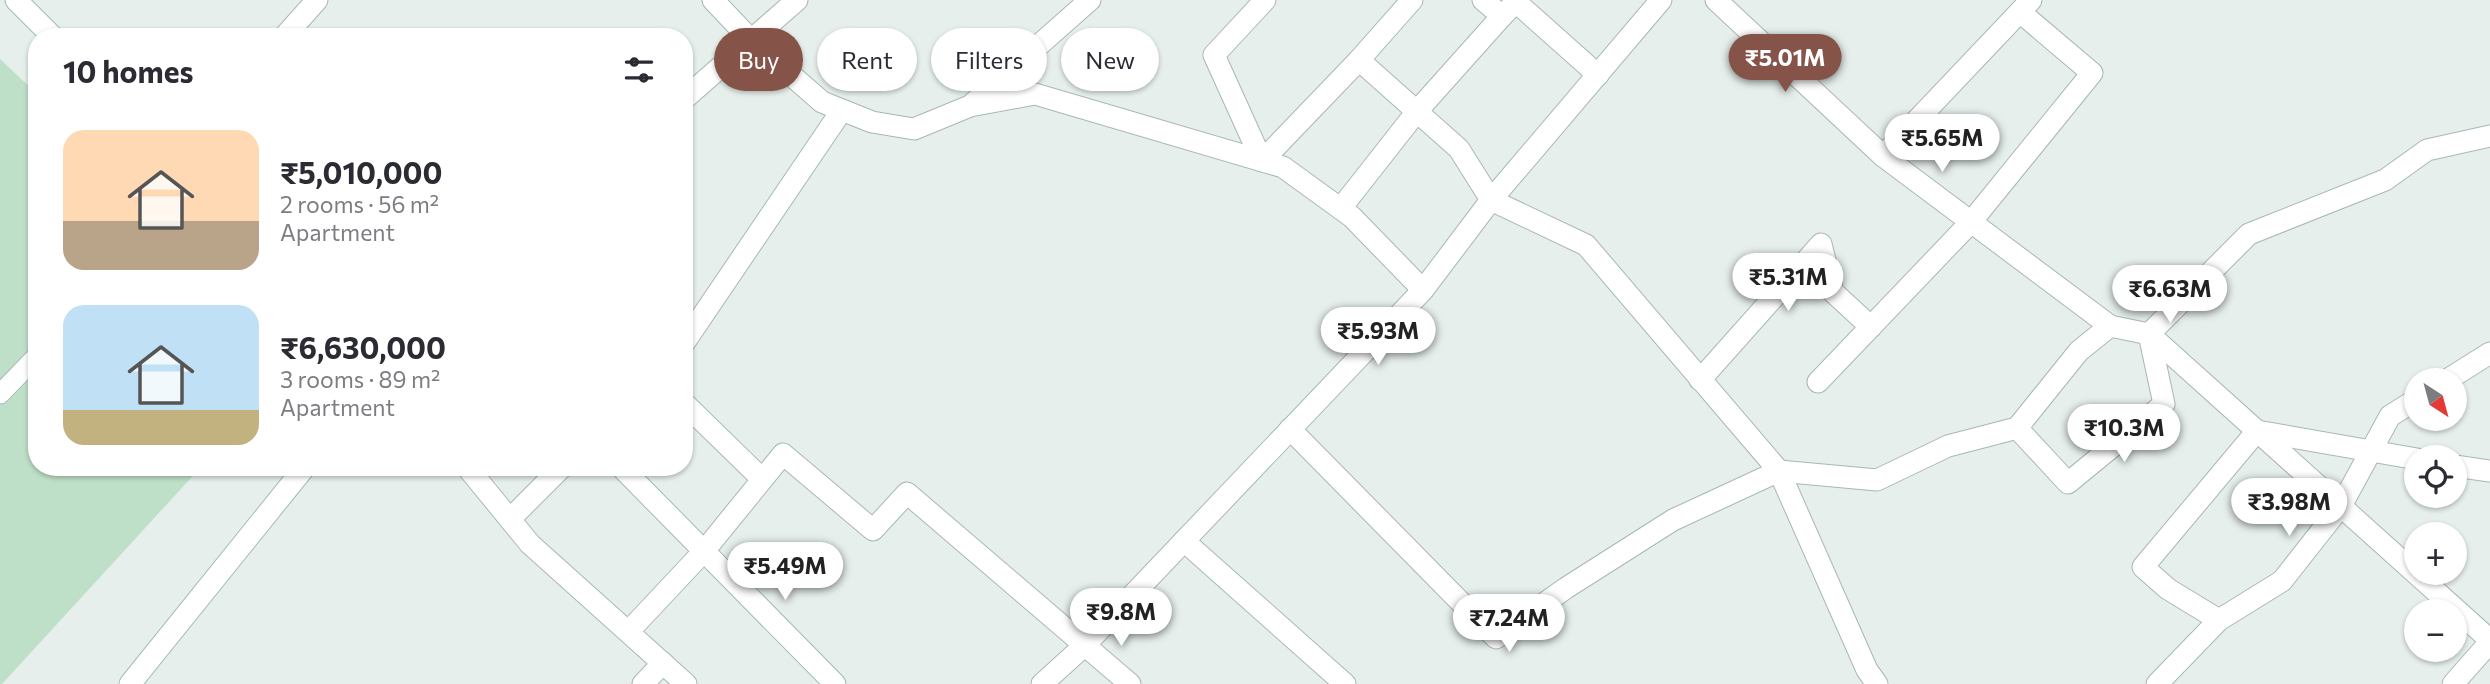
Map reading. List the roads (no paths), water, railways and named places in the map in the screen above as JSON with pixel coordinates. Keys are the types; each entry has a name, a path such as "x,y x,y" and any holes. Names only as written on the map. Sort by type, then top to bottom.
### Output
{"street":[{"path":"16,0 44,28"},
{"path":"292,28 317,0"},
{"path":"713,0 740,28"},
{"path":"765,28 797,0"},
{"path":"970,106 1090,0"},
{"path":"1262,161 1214,55 1265,0"},
{"path":"1262,161 1359,60 1412,0"},
{"path":"1483,0 1502,16"},
{"path":"1042,684 1085,645 1423,290 1491,200 1661,0"},
{"path":"1716,0 1883,156 2110,326 2149,334 2490,641 2453,684"},
{"path":"1341,208 1418,110 1516,2 1598,75"},
{"path":"1818,382 1970,222 2092,73 2026,6 1883,156"},
{"path":"1359,60 1459,149 1491,200 1586,245 1779,471 1875,683"},
{"path":"693,91 714,73"},
{"path":"803,85 822,102 872,122 914,129 970,106 1035,94 1283,167 1352,217 1423,290"},
{"path":"693,330 842,110"},
{"path":"2149,334 2249,234 2385,180 2427,150 2490,136"},
{"path":"1700,380 1821,244 1833,292 1871,327"},
{"path":"1290,429 1496,638 1566,588 1673,520 1779,471 1877,480 1948,446 2017,428 2079,351 2110,326"},
{"path":"2017,428 2068,484 2164,404 2149,334"},
{"path":"2466,368 2490,353"},
{"path":"2157,684 2219,620 2282,581 2341,506 2390,416 2404,407"},
{"path":"693,412 762,479"},
{"path":"2257,431 2404,457"},
{"path":"2219,620 2168,589 2143,568 2257,431"},
{"path":"629,631 705,550 783,453 873,530 907,493 1130,684"},
{"path":"2467,468 2490,471"},
{"path":"130,684 298,476"},
{"path":"474,476 530,544 686,684"},
{"path":"510,519 553,476"},
{"path":"630,476 835,684"},
{"path":"1184,541 1345,684"},
{"path":"643,684 663,663"}],"lane":[{"path":"0,394 28,365"}]}
